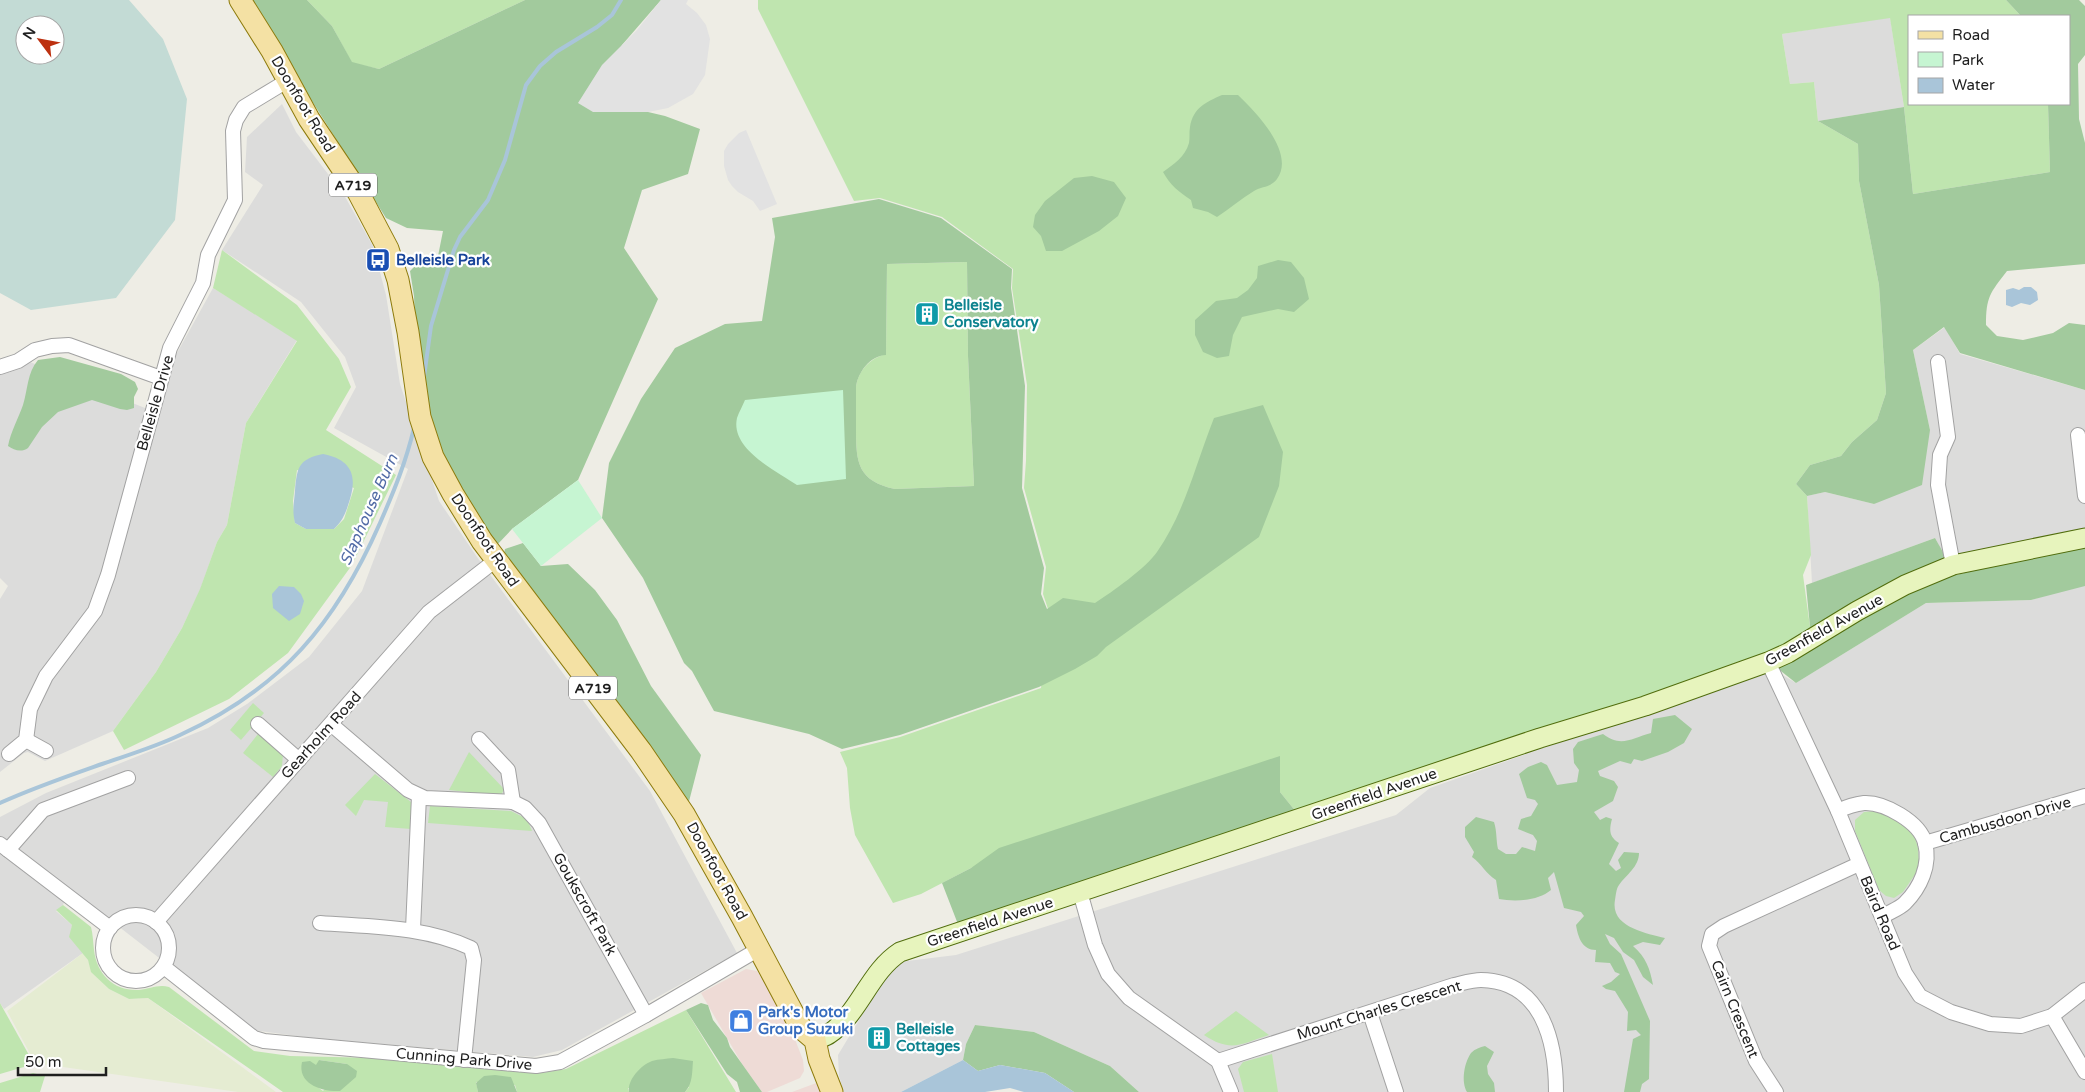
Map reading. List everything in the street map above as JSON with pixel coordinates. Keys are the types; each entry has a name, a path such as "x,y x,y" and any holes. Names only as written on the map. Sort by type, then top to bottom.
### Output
{"main road":[{"name":"Doonfoot Road","path":"240,0 272,51 309,119 358,192 388,249 398,280 408,332 420,417 433,457 496,560 641,751 679,806 801,1028 815,1040"},
{"path":"815,1040 818,1058 832,1092"}],"street":[{"name":"Belleisle Drive","path":"26,740 30,709 46,676 95,611 108,575 170,348 203,284 212,242 235,200 233,131 236,120 244,107 287,80"},
{"path":"0,367 18,361 35,350 69,345 161,378"},
{"path":"1938,362 1948,437 1940,455 1938,485 1953,565"},
{"path":"2078,435 2085,496"},
{"name":"Greenfield Avenue","path":"815,1040 829,1034 853,1010 878,971 888,960 900,952 1540,738 1645,706 1768,662 1788,653 1857,611 1905,585 1953,565 2085,538"},
{"name":"Gearholm Road","path":"156,922 430,612 496,560"},
{"name":"Baird Road","path":"1768,662 1838,811 1905,973 1920,996 1951,1012 1990,1024 2021,1026 2052,1016 2085,990"},
{"path":"258,724 300,760"},
{"path":"332,725 408,790 420,796 514,802 508,770 479,738"},
{"path":"9,754 26,740 46,751"},
{"path":"110,928 4,847 43,810 128,778"},
{"path":"413,929 420,796"},
{"name":"Cambusdoon Drive","path":"1925,843 2085,796"},
{"name":"Goukscroft Park","path":"514,802 525,808 539,823 646,1015"},
{"name":"Cambusdoon Drive","path":"1838,811 1848,806 1865,803 1889,809 1907,819 1925,843 1924,874 1916,890 1904,905 1882,917"},
{"name":"Cairn Crescent","path":"1776,1092 1756,1061 1709,946 1712,934 1724,926 1859,864"},
{"path":"1080,892 1095,945 1108,974 1129,998 1218,1061 1230,1092"},
{"path":"132,915 149,917 156,922 162,928 169,943 169,951 164,967 149,979 130,981 120,978 113,972 103,955 103,946 110,928 116,922 132,915"},
{"path":"320,923 413,929 471,948 474,960 464,1060"},
{"name":"Cunning Park Drive","path":"164,967 254,1038 264,1041 536,1066 560,1062 646,1015 759,949"},
{"name":"Mount Charles Crescent","path":"1218,1061 1454,985 1480,980 1499,982 1514,988 1529,999 1544,1021 1554,1054 1556,1092"},
{"path":"1370,1013 1396,1092"},
{"path":"2052,1016 2085,1072"}],"shaded area":[{"path":"0,0 129,0 163,39 187,99 175,220 116,298 31,310 0,293"},
{"path":"661,0 688,0 686,4 697,13 706,25 710,39 705,75 693,94 668,108 648,112 593,112 578,103 602,65 637,30"},
{"path":"1890,17 1904,107 1818,121 1814,82 1790,84 1782,34"},
{"path":"282,104 296,132 344,195 373,246 386,295 400,384 439,501 477,557 650,791 737,953 562,1050 533,1057 312,1038 252,1030 69,888 63,905 56,911 72,925 70,937 83,953 4,1009 0,1003 0,817 46,793 208,728 247,704 309,657 362,591 408,469 334,428 356,387 345,357 301,302 222,250 263,185 245,172 247,137"},
{"path":"746,130 777,204 760,211 753,201 732,186 724,166 724,151 728,144 739,133"},
{"path":"213,288 297,340 246,423 227,525 217,542 200,590 182,628 156,672 113,731 45,761 28,752 24,753 0,772 0,599 8,586 0,578 0,370 30,362 160,414 172,362"},
{"path":"1945,327 1960,354 2085,390 2085,532 1947,560 1935,538 1812,583 1807,496 1825,492 1874,504 1930,430 1913,350"},
{"path":"2085,583 2085,1092 1139,1092 1110,1066 1034,1032 975,1025 966,1044 963,1060 901,1092 844,1092 839,1076 838,1055 888,972 899,962 956,955 1396,815 1430,788 1771,668 1796,683 1926,603 2031,600"},
{"path":"746,969 757,971 791,1029 803,1060 804,1071 800,1078 767,1092 762,1092 742,1064 701,993"},
{"path":"819,1082 824,1092 792,1092"}],"green space":[{"path":"248,0 307,0 332,26 352,62 379,69 525,0 661,0 622,45 593,112 648,112 700,129 688,174 642,190 624,248 658,299 578,480 512,529 496,546 449,477 417,367 414,296 410,271 421,260 436,266 443,231 407,228 386,218"},
{"path":"307,0 525,0 379,69 352,63 332,26"},
{"path":"758,0 2006,0 2020,15 1908,15 1908,105 2048,105 2050,172 1913,194 1904,107 1890,18 1782,34 1790,84 1814,82 1818,121 1858,144 1859,181 1879,285 1886,393 1877,420 1852,442 1841,456 1810,465 1796,484 1807,496 1811,555 1803,575 1810,627 1763,657 1301,818 1280,792 1280,757 971,868 921,894 893,903 855,835 850,808 847,768 840,752 900,737 1041,688 1048,609 1043,594 1046,567 1024,488 1027,385 1012,288 1013,269 942,217 880,198 854,201 758,9"},
{"path":"2006,0 2079,0 2085,6 2085,55 2078,64 2079,119 2085,143 2085,264 2007,271 1988,301 1986,325 1997,336 2023,340 2053,333 2069,323 2085,325 2085,390 1960,353 1944,327 1913,350 1930,430 1922,485 1874,504 1825,492 1807,496 1796,484 1810,465 1841,456 1852,442 1877,420 1886,393 1879,285 1859,181 1858,144 1818,121 1904,107 1913,194 2050,172 2048,105 2070,105 2070,15 2020,15"},
{"path":"1222,95 1238,95 1263,122 1277,145 1281,157 1281,169 1277,179 1272,184 1254,191 1217,217 1208,212 1193,208 1191,200 1175,188 1163,172 1179,160 1185,152 1189,143 1192,120 1197,110"},
{"path":"1092,176 1114,182 1126,198 1118,216 1099,231 1062,251 1046,251 1041,236 1033,227 1035,215 1045,201 1074,178"},
{"path":"879,199 941,218 1012,269 1011,288 1025,386 1022,488 1044,568 1041,594 1047,609 1063,598 1095,603 1145,565 1167,537 1183,504 1214,418 1263,405 1283,452 1279,486 1259,537 1106,647 1097,656 1075,669 1039,687 900,735 842,749 809,734 714,711 692,671 684,663 643,578 602,518 609,463 641,399 675,348 725,324 762,321 775,237 772,218","holes":["967,262 968,356 974,486 895,489 883,486 866,476 857,452 856,387 859,376 866,366 875,358 886,355 887,264"]},
{"path":"222,250 297,305 339,359 351,387 326,430 396,475 352,565 288,653 229,699 124,750 113,731 156,672 182,628 200,589 217,542 227,525 246,423 297,341 213,288","holes":["297,470 354,488 344,519 334,529 306,529 295,523 293,501"]},
{"path":"1278,260 1291,262 1304,278 1309,299 1294,312 1278,309 1242,317 1233,335 1229,356 1217,358 1203,352 1195,335 1195,320 1216,301 1237,298 1248,290 1257,278 1258,266"},
{"path":"967,262 968,356 974,486 895,489 883,486 866,476 859,461 856,442 856,387 859,376 866,366 886,354 887,264"},
{"path":"60,357 121,374 135,382 138,389 134,397 134,408 120,409 92,400 58,412 42,427 28,448 20,451 15,450 8,446 9,441 23,405 34,365 38,360"},
{"path":"843,390 846,479 797,485 756,458 740,440 737,418 745,400"},
{"path":"578,480 602,518 541,566 512,529"},
{"path":"1935,538 1956,575 2085,544 2085,586 2031,600 1926,603 1796,683 1763,657 1810,627 1806,585"},
{"path":"523,543 541,566 568,564 595,590 617,620 651,686 701,755 686,813 503,557 505,549"},
{"path":"253,703 264,713 241,740 230,730"},
{"path":"1675,715 1692,729 1684,743 1668,752 1642,761 1634,759 1631,764 1620,761 1598,771 1600,776 1614,781 1618,787 1613,801 1594,812 1600,820 1606,817 1612,819 1611,833 1613,838 1619,843 1609,864 1616,871 1621,868 1618,860 1624,852 1639,853 1635,867 1617,888 1615,909 1618,917 1631,927 1665,938 1660,945 1643,942 1633,946 1647,964 1653,985 1643,977 1634,960 1623,952 1614,938 1605,934 1610,944 1621,954 1650,1021 1649,1079 1642,1084 1640,1092 1624,1092 1633,1039 1641,1035 1636,1030 1627,1031 1628,1012 1615,991 1602,986 1611,982 1620,974 1615,972 1610,963 1595,962 1596,950 1587,948 1581,942 1576,925 1584,916 1581,912 1564,908 1554,872 1548,878 1551,890 1546,894 1526,900 1499,899 1496,880 1472,857 1474,852 1465,837 1465,827 1476,817 1494,822 1498,849 1506,854 1516,854 1522,847 1535,851 1537,841 1533,835 1518,829 1521,819 1531,816 1538,804 1535,800 1527,798 1519,774 1528,767 1541,762 1547,765 1557,785 1577,782 1579,770 1574,763 1573,749 1578,742 1603,734 1615,740 1627,741 1651,733 1653,719"},
{"path":"258,734 283,754 282,766 273,777 243,753"},
{"path":"469,752 504,789 501,796 449,790"},
{"path":"1280,756 1280,792 1301,818 961,932 942,883 971,868 999,848"},
{"path":"375,774 411,802 411,829 385,827 388,802 364,800 356,816 345,805"},
{"path":"430,806 511,811 527,819 532,831 428,823"},
{"path":"1875,811 1891,815 1914,834 1918,848 1919,862 1916,873 1903,892 1894,898 1886,896 1879,890 1855,831 1855,820 1864,812"},
{"path":"63,905 91,927 96,959 108,980 130,990 161,986 169,987 254,1051 290,1056 464,1060 541,1073 566,1069 686,1010 736,1092 685,1092 689,1087 628,1088 629,1092 517,1092 515,1085 476,1082 478,1092 283,1092 148,998 129,999 109,989 91,972 88,960 69,937 72,925 56,910","holes":["319,1060 347,1064 323,1091 315,1085"]},
{"path":"83,953 88,960 92,972 109,989 129,999 148,998 276,1092 238,1092 35,1063 7,1011"},
{"path":"0,1003 34,1064 0,1074"},
{"path":"701,1003 708,1005 713,1020 762,1092 740,1092 737,1082 727,1074 686,1010"},
{"path":"1236,1011 1269,1035 1243,1044 1229,1045 1213,1041 1204,1035"},
{"path":"975,1025 1034,1032 1110,1066 1139,1092 1074,1092 1045,1073 1000,1065 978,1071 963,1060 966,1044"},
{"path":"1485,1046 1494,1052 1487,1066 1488,1074 1494,1083 1495,1092 1467,1092 1464,1083 1464,1072 1467,1062 1471,1053"},
{"path":"1272,1054 1278,1092 1244,1092 1238,1069 1243,1062"},
{"path":"673,1058 693,1061 691,1081 685,1092 629,1092 632,1078 643,1066 652,1061"},
{"path":"319,1060 347,1064 357,1071 356,1077 340,1091 326,1090 312,1085 303,1076 301,1070 302,1062 310,1061 316,1065"},
{"path":"33,1073 45,1076 40,1092 0,1092 0,1083"},
{"path":"484,1076 511,1077 517,1092 478,1092 476,1083"}],"water":[{"path":"2024,287 2031,287 2037,292 2038,300 2030,305 2021,303 2012,307 2006,305 2006,290 2013,288 2019,290"},
{"path":"323,454 339,459 349,469 353,482 349,504 340,522 334,529 306,529 295,523 294,519 298,471 300,466 308,459"},
{"path":"279,586 294,587 301,594 304,601 300,614 289,621 273,608 272,594"},
{"path":"963,1060 978,1071 1000,1065 1045,1073 1074,1092 1024,1092 1010,1088 985,1092 901,1092"}],"waterway":[{"name":"Slaphouse Burn","path":"424,377 431,326 454,250 460,237 488,200 505,160 526,85 540,66 556,52 597,27 612,15 621,0"},
{"name":"Slaphouse Burn","path":"0,803 51,782 180,735 216,717 248,697 276,674 324,622 363,559 395,488 414,428"}],"place":[{"name":"Belleisle Park","path":"378,260"},
{"name":"Belleisle Conservatory","path":"927,314"},
{"name":"Park's Motor Group Suzuki","path":"741,1021"},
{"name":"Belleisle Cottages","path":"879,1038"}]}
